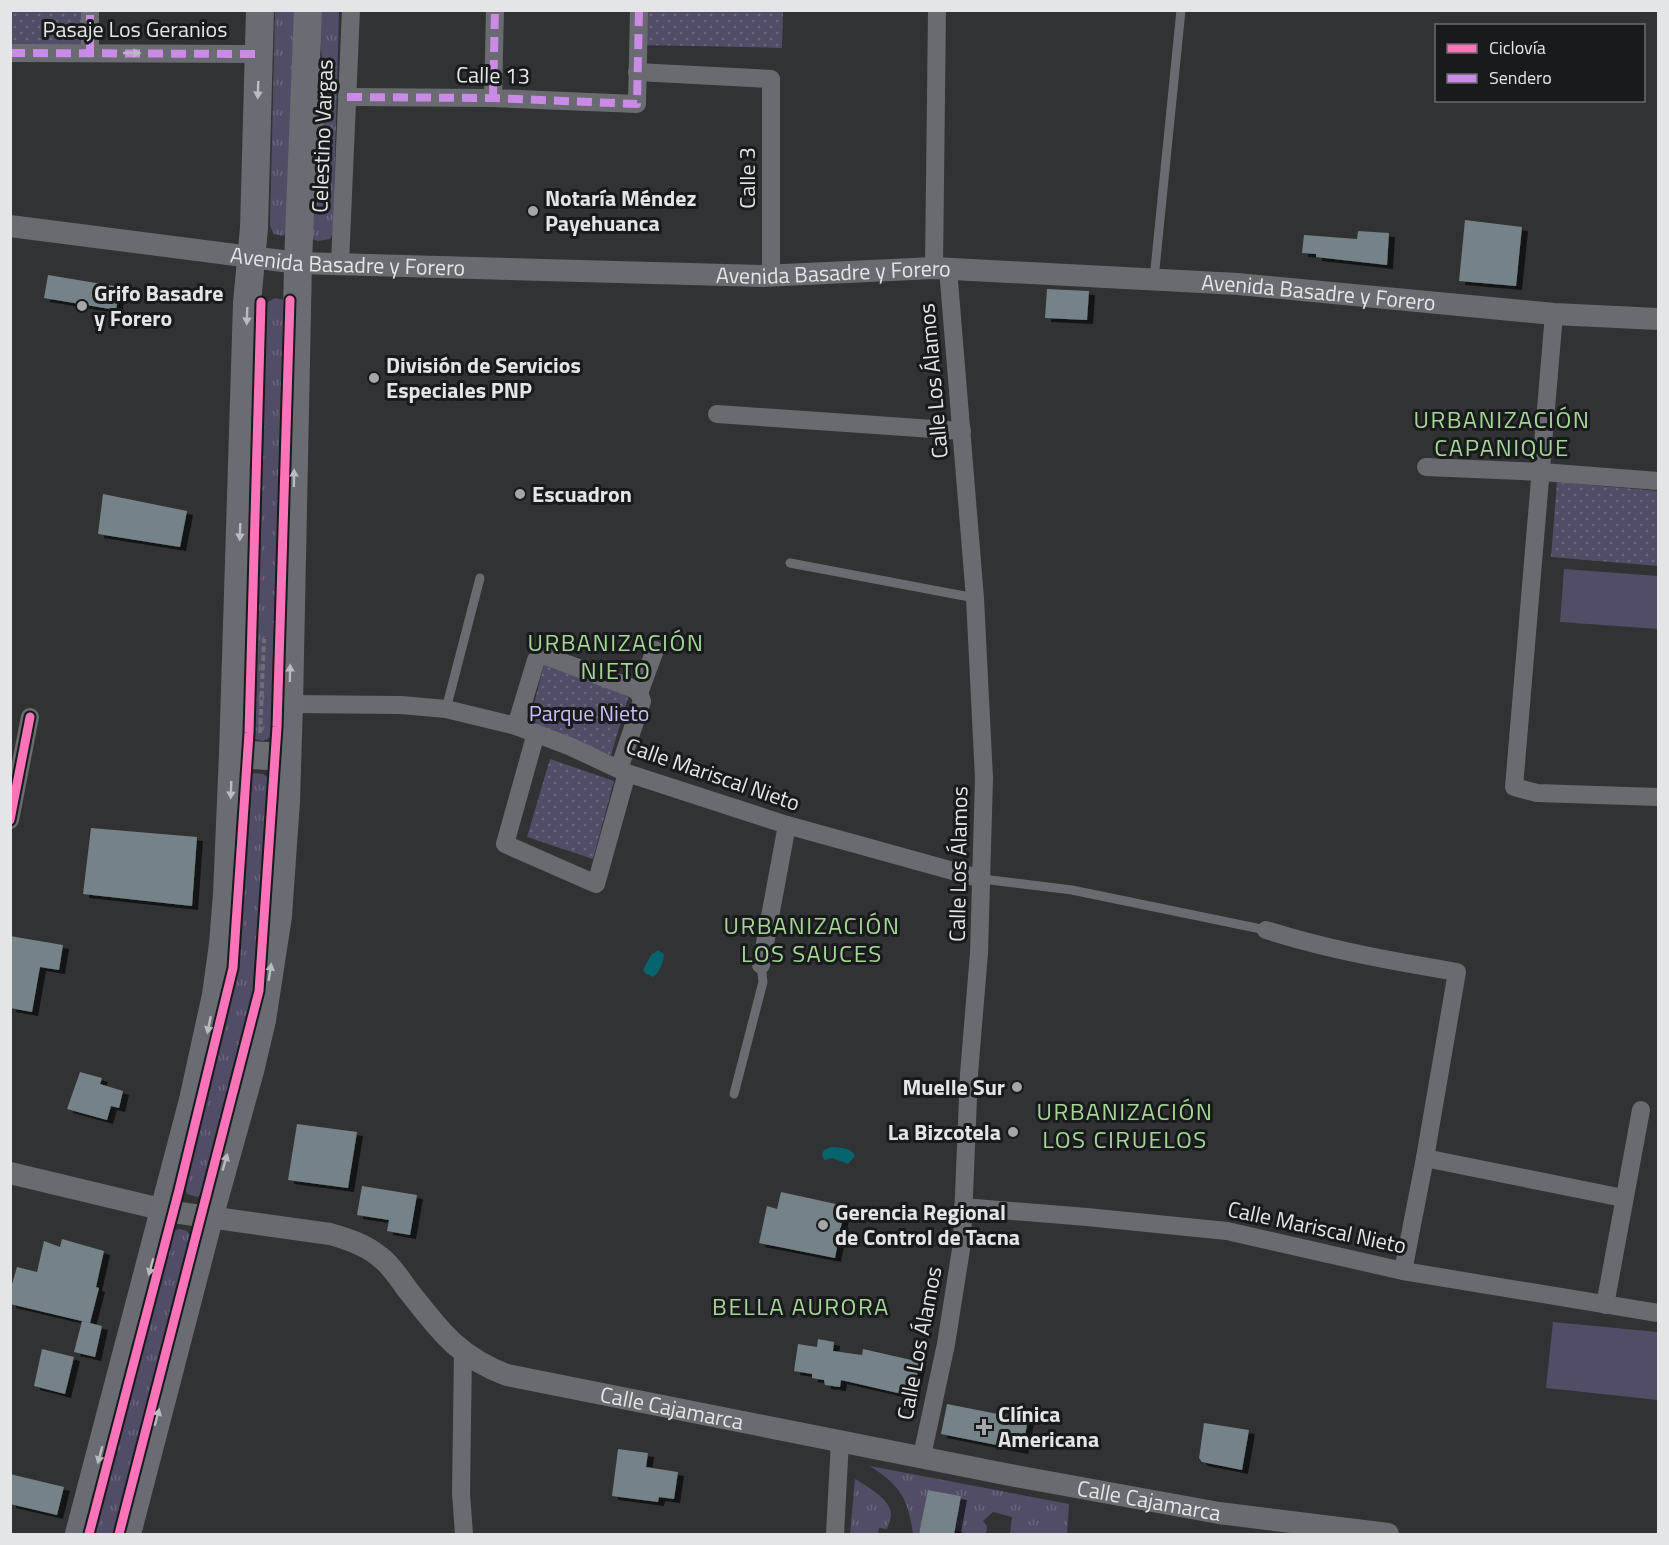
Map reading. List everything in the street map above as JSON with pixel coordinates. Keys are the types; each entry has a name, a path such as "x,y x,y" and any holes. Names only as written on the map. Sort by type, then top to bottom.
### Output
{"main road":[{"path":"79,1534 166,1210 216,995 227,894 260,10"},
{"path":"127,1534 209,1218 250,1071 271,971 278,916 289,704 298,262 307,19"},
{"path":"233,754 287,757"}],"street":[{"path":"90,10 90,53"},
{"name":"Celestino Vargas","path":"340,264 351,10"},
{"path":"493,98 495,10"},
{"path":"638,72 639,10"},
{"name":"Calle Los Álamos","path":"922,1456 946,1344 962,1243 969,1074 979,953 984,778 975,598 962,431 941,269 936,10"},
{"name":"Pasaje Los Geranios","path":"10,53 259,54"},
{"name":"Calle 13","path":"347,97 493,98 637,104 638,72"},
{"name":"Calle 3","path":"638,72 771,80 771,276"},
{"name":"Avenida Basadre y Forero","path":"10,226 251,258 298,262 771,276 941,269 1238,284 1554,314 1659,319"},
{"path":"1554,314 1514,788 1537,793 1659,797"},
{"path":"717,414 962,431"},
{"path":"1426,467 1542,472 1659,481"},
{"path":"639,693 655,650"},
{"path":"516,726 536,660 543,655 632,688 639,693 642,701 596,884 505,844 536,734"},
{"name":"Calle Mariscal Nieto","path":"289,704 401,705 446,708 516,726 623,771 787,825 982,879"},
{"path":"10,820 14,786 30,717"},
{"path":"762,965 787,825"},
{"path":"1266,930 1323,947 1457,972 1403,1271"},
{"path":"1605,1305 1641,1110"},
{"path":"1425,1158 1623,1198"},
{"name":"Calle Cajamarca","path":"10,1173 166,1210 330,1234 366,1247 387,1264 432,1320 463,1353 485,1367 531,1381 1010,1475 1219,1513 1388,1534"},
{"name":"Calle Mariscal Nieto","path":"963,1207 1227,1231 1403,1271 1659,1313"},
{"path":"463,1353 461,1493 464,1534"},
{"path":"835,1534 840,1440"}],"lane":[{"path":"1154,279 1181,10"},
{"path":"790,563 975,598"},
{"path":"446,708 480,578"},
{"path":"982,879 1072,890 1266,930"},
{"path":"734,1094 763,982 762,965"}],"green space":[{"path":"11,11 84,11 85,51 11,50"},
{"path":"275,11 300,11 287,233 283,236 274,234 270,226"},
{"path":"316,11 339,11 333,233 330,239 318,241 312,239 310,190 323,138 324,74"},
{"path":"641,11 783,11 782,48 640,45"},
{"path":"275,298 284,300 276,727 271,737 263,741 255,739 250,734 263,312 266,303"},
{"path":"1557,482 1658,491 1658,566 1551,557"},
{"path":"1564,569 1658,576 1658,629 1560,622"},
{"name":"Parque Nieto","path":"544,665 629,695 611,755 529,723"},
{"path":"550,759 614,781 593,859 527,837"},
{"path":"253,773 263,774 271,780 257,991 207,1187 198,1197 187,1194 184,1182 234,968 247,781"},
{"path":"180,1229 187,1231 192,1237 116,1534 92,1534 172,1231"},
{"path":"1553,1322 1658,1332 1658,1400 1546,1388"},
{"path":"870,1466 1069,1504 1067,1534 1010,1534 1012,1517 993,1512 983,1521 987,1526 986,1534 968,1534 954,1530 961,1496 929,1490 919,1534 913,1534 909,1511 901,1494 889,1480"},
{"path":"855,1479 877,1493 890,1508 891,1516 887,1529 879,1528 878,1534 850,1534"}],"water":[{"path":"658,950 664,954 664,957 659,970 653,977 643,970 651,955"},
{"path":"832,1147 848,1149 855,1156 848,1164 832,1158 824,1160 822,1154 824,1150"}],"building":[{"path":"1465,220 1522,227 1516,286 1459,281"},
{"path":"1358,231 1389,233 1387,265 1316,257 1316,254 1302,253 1304,235 1357,239"},
{"path":"48,275 120,287 116,310 44,298"},
{"path":"1047,289 1089,291 1087,320 1045,318"},
{"path":"103,494 187,511 180,547 98,534"},
{"path":"91,828 197,837 192,906 83,894"},
{"path":"10,936 63,945 59,970 40,967 32,1012 10,1008"},
{"path":"80,1072 102,1078 100,1084 123,1091 119,1108 111,1106 107,1120 67,1109"},
{"path":"297,1124 357,1132 348,1188 288,1180"},
{"path":"362,1186 417,1195 410,1235 387,1231 389,1220 357,1215"},
{"path":"781,1192 845,1206 835,1258 759,1243 767,1206 777,1209"},
{"path":"62,1239 104,1251 96,1287 99,1288 90,1323 10,1304 10,1291 17,1267 37,1272 44,1241 60,1247"},
{"path":"82,1321 102,1326 95,1357 74,1352"},
{"path":"818,1339 834,1342 833,1351 862,1355 863,1349 920,1362 913,1392 903,1390 902,1394 841,1380 840,1387 825,1385 824,1380 812,1378 812,1374 794,1371 798,1344 817,1347"},
{"path":"42,1349 74,1357 65,1394 34,1386"},
{"name":"Clínica Americana","path":"947,1404 1028,1420 1022,1450 941,1434"},
{"path":"1204,1423 1249,1430 1242,1470 1202,1462 1199,1458"},
{"path":"618,1449 648,1453 646,1467 678,1472 674,1499 659,1497 658,1502 612,1496"},
{"path":"10,1474 64,1487 57,1515 10,1504"},
{"path":"928,1490 961,1496 954,1534 919,1534"}],"marked path":[{"path":"90,10 90,53"},
{"path":"493,98 495,10"},
{"path":"347,97 493,98 637,104 639,10"},
{"path":"10,53 259,54"}],"cycle path":[{"path":"119,1534 259,991 277,727 290,300"},
{"path":"89,1534 179,1190 233,968 249,733 261,302"},
{"path":"10,820 30,717"}],"place":[{"name":"Notaría Méndez Payehuanca","path":"533,211"},
{"name":"Grifo Basadre y Forero","path":"82,306"},
{"name":"División de Servicios Especiales PNP","path":"374,378"},
{"name":"Escuadron","path":"520,494"},
{"name":"Muelle Sur","path":"1017,1087"},
{"name":"La Bizcotela","path":"1013,1132"},
{"name":"Gerencia Regional de Control de Tacna","path":"823,1225"},
{"name":"Clínica Americana","path":"984,1427"}],"district":[{"name":"URBANIZACIÓN CAPANIQUE","path":"1502,433"},
{"name":"URBANIZACIÓN NIETO","path":"616,656"},
{"name":"URBANIZACIÓN LOS SAUCES","path":"812,939"},
{"name":"URBANIZACIÓN LOS CIRUELOS","path":"1125,1125"},
{"name":"BELLA AURORA","path":"801,1306"}]}
